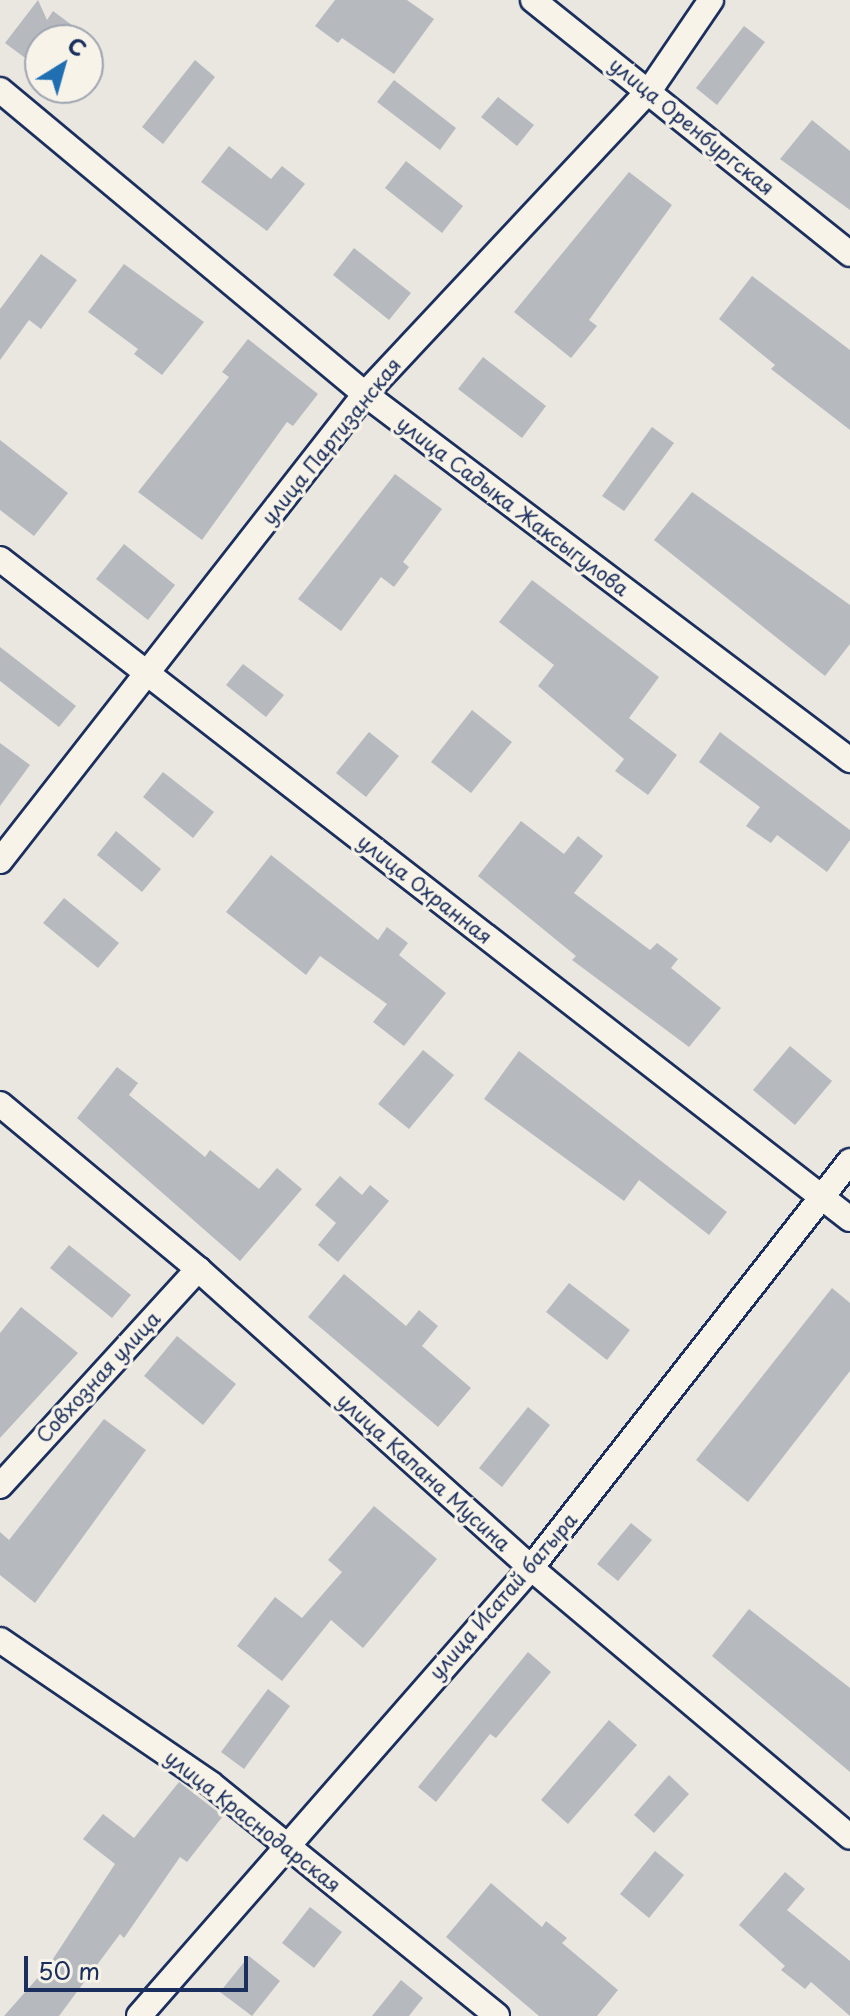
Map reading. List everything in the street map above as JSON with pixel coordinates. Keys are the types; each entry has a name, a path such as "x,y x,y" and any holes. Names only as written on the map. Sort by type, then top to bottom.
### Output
{"street":[{"name":"улица Оренбургская","path":"533,0 850,254"},
{"name":"улица Партизанская","path":"0,861 365,394 649,91 711,0"},
{"name":"улица Садыка Жаксыгулова","path":"0,90 365,394 850,760"},
{"name":"улица Охранная","path":"0,559 850,1219"},
{"name":"улица Капана Мусина","path":"0,1104 198,1269 531,1568 850,1837"},
{"name":"улица Исатай батыра","path":"139,2016 285,1844 531,1568 850,1161"},
{"name":"Совхозная улица","path":"0,1486 198,1269"},
{"name":"улица Краснодарская","path":"0,1640 211,1784 497,2016"}],"building":[{"path":"38,0 47,20 53,11 70,24 24,24 24,57 5,43"},
{"path":"335,0 407,0 434,19 394,74 342,38 338,43 315,26"},
{"path":"744,26 765,42 717,105 696,88"},
{"path":"195,60 215,77 163,144 142,127"},
{"path":"394,80 456,128 440,150 377,102"},
{"path":"498,97 534,125 517,146 481,117"},
{"path":"812,120 850,151 850,210 780,159"},
{"path":"229,146 271,179 282,166 305,184 267,231 201,182"},
{"path":"406,161 463,206 442,233 385,188"},
{"path":"629,172 672,205 589,320 597,326 571,358 514,312"},
{"path":"354,248 411,293 389,320 333,275"},
{"path":"41,254 77,280 41,329 29,320 0,360 0,309"},
{"path":"124,264 204,322 162,375 134,354 138,349 88,312"},
{"path":"752,276 850,350 850,430 771,369 775,365 719,319"},
{"path":"248,339 318,394 293,426 287,422 202,540 138,492 229,377 222,372"},
{"path":"483,357 546,406 522,438 458,389"},
{"path":"652,427 674,443 624,511 602,496"},
{"path":"0,440 68,493 34,536 0,510"},
{"path":"395,474 442,509 403,562 409,567 394,587 381,577 341,631 298,599"},
{"path":"692,492 850,605 850,644 825,676 654,540"},
{"path":"124,544 175,585 148,620 96,579"},
{"path":"532,580 659,677 629,718 677,755 648,795 615,771 624,759 538,686 554,665 499,622"},
{"path":"0,647 76,706 59,727 0,681"},
{"path":"243,664 284,695 266,717 226,685"},
{"path":"472,710 512,742 471,793 431,762"},
{"path":"369,732 399,756 366,797 336,773"},
{"path":"720,732 850,830 850,840 827,872 777,835 771,843 746,826 760,807 699,762"},
{"path":"0,743 30,765 0,806"},
{"path":"163,772 214,812 193,838 143,797"},
{"path":"521,821 564,854 578,836 603,856 574,893 650,950 657,943 678,959 671,968 721,1008 689,1047 572,960 576,956 478,876"},
{"path":"116,831 161,869 142,892 97,855"},
{"path":"271,855 378,940 387,927 408,943 399,955 446,993 404,1046 373,1022 387,1004 320,956 306,975 226,912"},
{"path":"64,898 119,943 98,968 43,923"},
{"path":"790,1046 832,1081 795,1125 753,1090"},
{"path":"423,1050 454,1075 409,1129 378,1104"},
{"path":"519,1051 727,1212 709,1235 639,1180 624,1201 484,1099"},
{"path":"117,1067 138,1083 129,1095 205,1157 210,1150 259,1189 277,1168 302,1189 240,1261 77,1118"},
{"path":"340,1176 362,1195 370,1185 389,1201 338,1262 318,1245 336,1223 315,1205"},
{"path":"69,1245 131,1295 112,1318 50,1268"},
{"path":"344,1274 406,1326 419,1310 438,1326 422,1346 471,1388 438,1427 308,1317"},
{"path":"569,1283 630,1330 607,1360 546,1312"},
{"path":"832,1288 850,1303 850,1371 748,1502 696,1460"},
{"path":"21,1307 78,1353 0,1438 0,1333"},
{"path":"177,1336 236,1384 203,1425 144,1376"},
{"path":"528,1407 550,1425 502,1487 479,1468"},
{"path":"104,1419 146,1450 35,1603 0,1575 0,1532 9,1540"},
{"path":"374,1506 437,1559 363,1648 331,1620 282,1681 237,1646 275,1597 302,1618 342,1572 328,1560"},
{"path":"631,1523 652,1540 618,1581 597,1564"},
{"path":"749,1609 850,1688 850,1772 712,1656"},
{"path":"528,1652 551,1672 496,1738 490,1734 436,1802 418,1787"},
{"path":"268,1689 290,1706 244,1769 221,1752"},
{"path":"609,1720 637,1745 568,1824 541,1800"},
{"path":"669,1775 689,1794 654,1833 634,1815"},
{"path":"179,1782 223,1816 187,1862 180,1857 124,1938 120,1934 59,2016 4,2016 49,1965 115,1864 83,1839 103,1814 134,1838"},
{"path":"655,1851 684,1875 649,1918 620,1894"},
{"path":"785,1872 805,1889 787,1910 850,1961 850,2016 811,1982 805,1989 781,1970 785,1966 739,1925"},
{"path":"491,1883 542,1927 546,1921 567,1938 562,1943 618,1990 597,2016 539,2016 446,1937"},
{"path":"310,1907 342,1932 314,1968 282,1943"},
{"path":"249,1956 280,1981 252,2016 220,1992"},
{"path":"401,1980 423,1998 409,2016 372,2016"}]}
